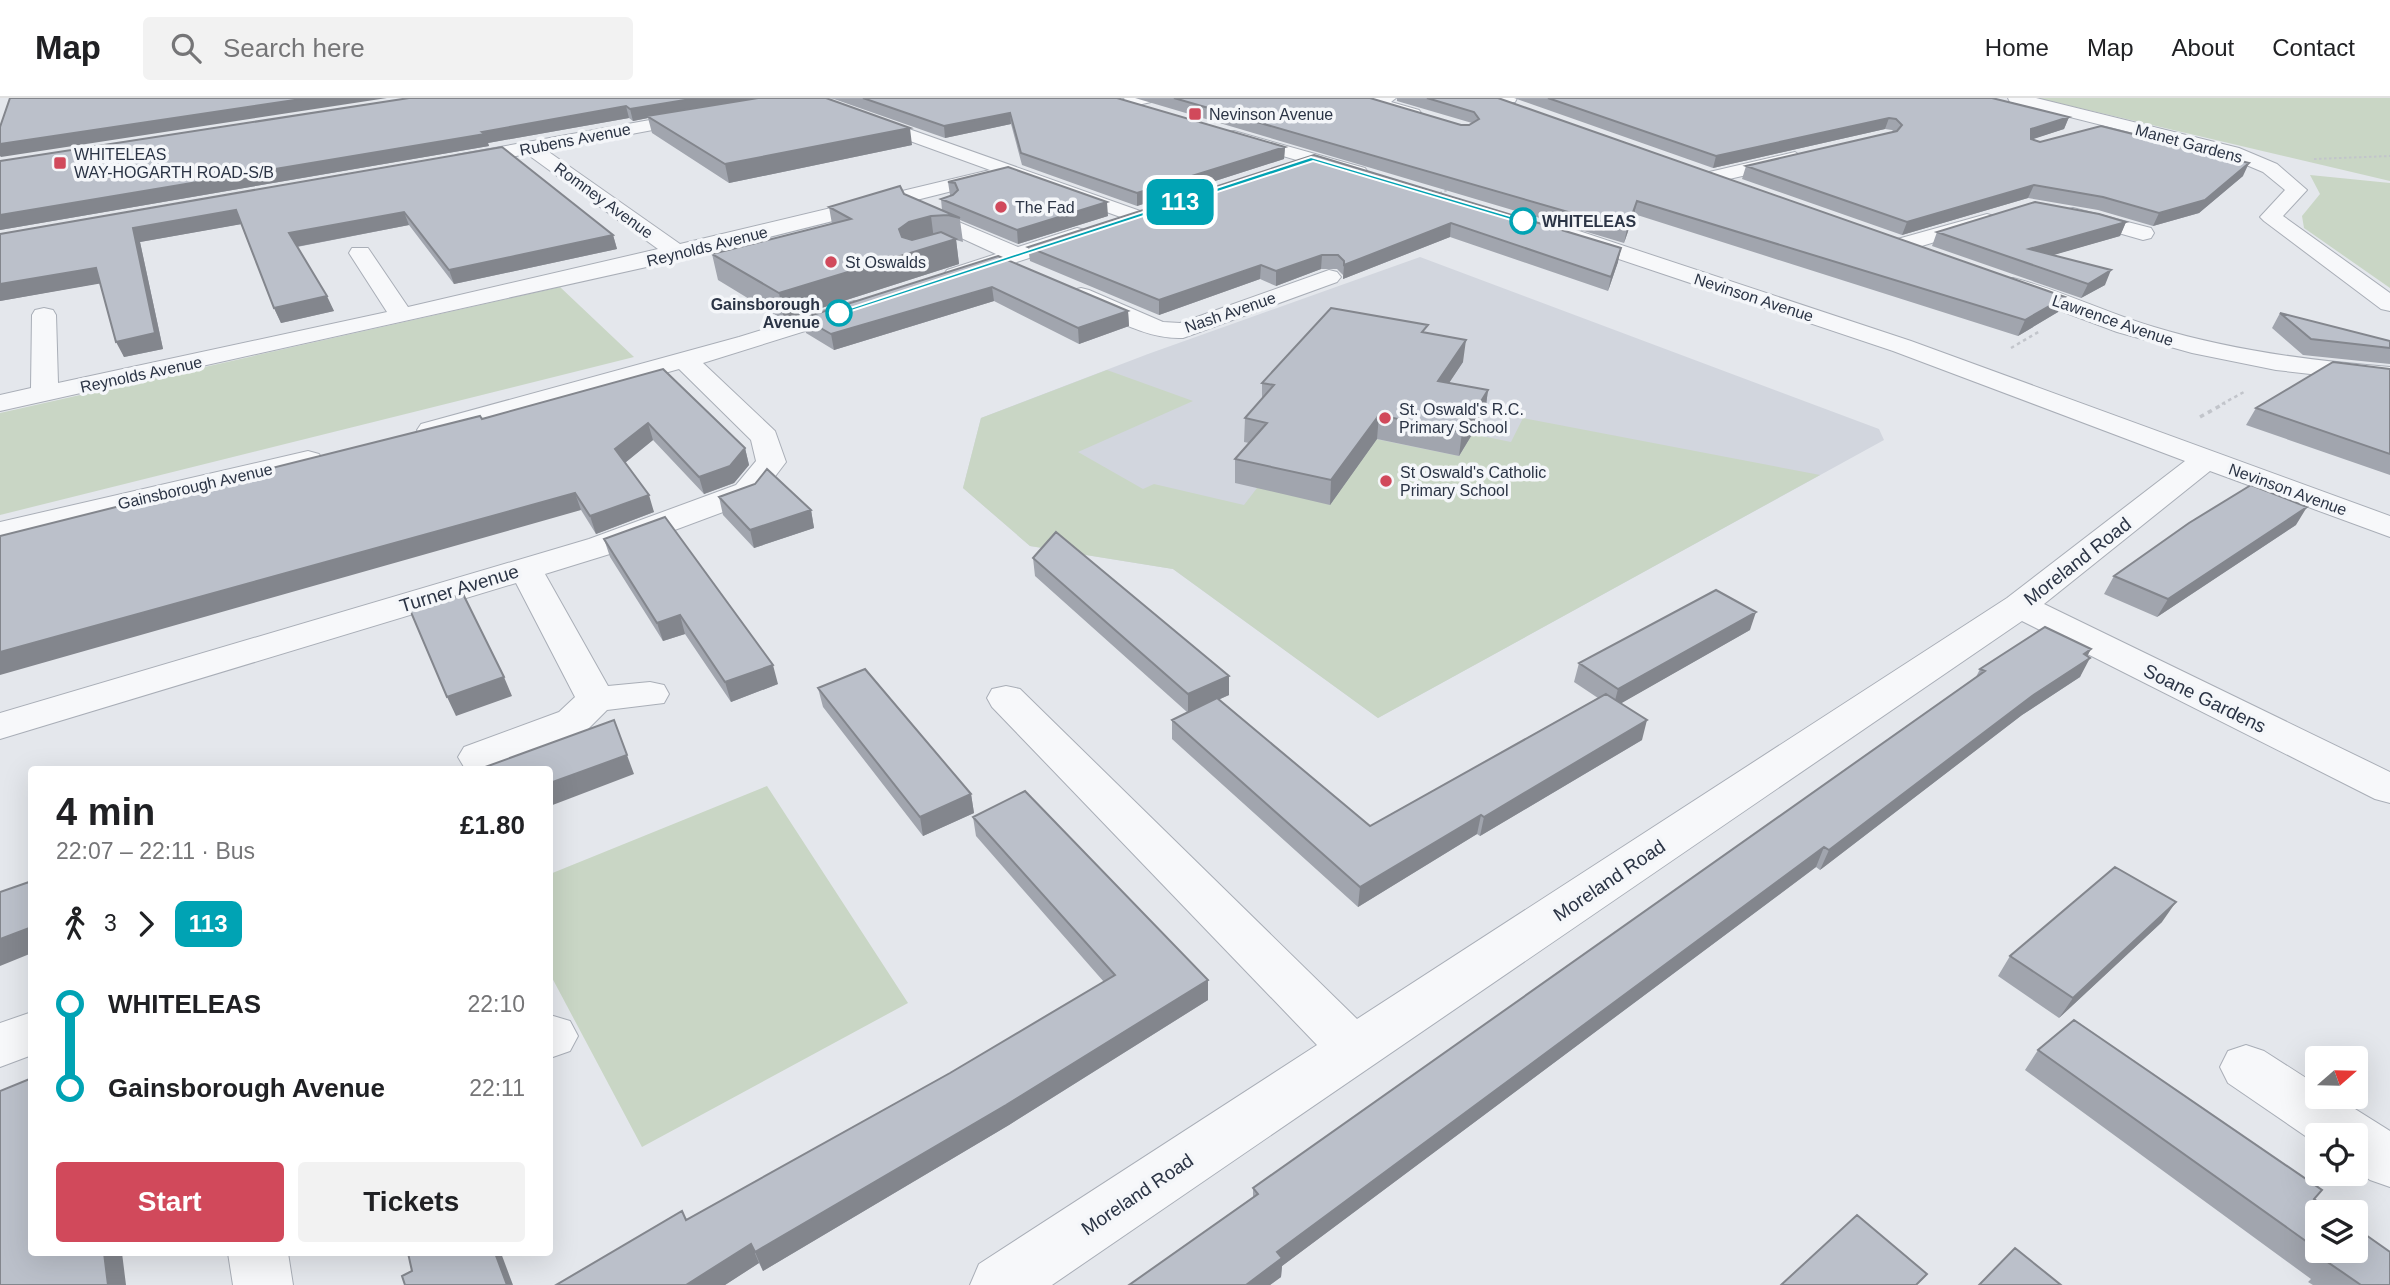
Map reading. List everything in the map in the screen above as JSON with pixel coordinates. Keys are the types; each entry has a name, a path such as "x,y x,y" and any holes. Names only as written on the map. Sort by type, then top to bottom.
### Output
{"street":[{"path":"1364,99 1388,98"},
{"name":"Manet Gardens","path":"2016,98 2232,152 2270,168 2297,190 2271,216 2390,304"},
{"path":"1364,99 1430,119"},
{"path":"1126,100 1165,115"},
{"path":"839,109 1044,183 1148,212 1007,263 933,282"},
{"name":"Rubens Avenue","path":"434,165 717,113"},
{"path":"2076,135 2116,123"},
{"path":"1218,131 1435,195"},
{"name":"Romney Avenue","path":"531,148 677,253"},
{"path":"1744,189 1703,174 1819,153"},
{"path":"1272,172 1313,159"},
{"name":"Reynolds Avenue","path":"0,403 677,253 1010,171"},
{"path":"1007,263 915,211 1000,188 1017,190 1044,183"},
{"path":"815,193 845,212"},
{"path":"2050,211 2097,219 2143,233"},
{"path":"1902,245 2003,215"},
{"name":"Nevinson Avenue","path":"1547,228 1902,346 2390,527"},
{"path":"1878,237 1939,258"},
{"path":"946,246 1007,263"},
{"path":"360,253 402,316"},
{"name":"Nash Avenue","path":"1274,275 1304,286"},
{"name":"Lawrence Avenue","path":"1988,276 2161,338 2225,354 2294,365 2390,374"},
{"name":"Nash Avenue","path":"1065,288 1168,331 1183,330 1329,277"},
{"path":"408,436 685,360 880,299"},
{"path":"1996,300 2043,313 2100,316"},
{"path":"44,315 45,394"},
{"name":"Turner Avenue","path":"0,726 600,546 747,492 771,462 765,437 685,360"},
{"name":"Gainsborough Avenue","path":"0,532 331,454"},
{"name":"Moreland Road","path":"1000,1285 2020,606 2206,459"},
{"path":"525,568 596,699"},
{"name":"Soane Gardens","path":"2020,606 2390,789"},
{"path":"478,757 573,721 596,699 650,694"},
{"path":"1006,698 1354,1050"},
{"path":"0,1045 28,1034"},
{"path":"2246,1067 2330,1123"},
{"path":"2368,1147 2390,1162"},
{"path":"258,1256 263,1285"}],"path":[{"path":"2250,160 2390,156"},
{"path":"1435,195 1461,186"},
{"path":"1969,371 2046,328 2043,313"},
{"path":"2156,440 2294,365"}],"shaded area":[{"name":"St Oswald's Catholic Primary School","path":"1420,257 1879,429 1884,440 1378,718 1173,569 1030,546 963,488 981,418 1148,354"}],"green space":[{"path":"2037,98 2390,98 2390,181"},
{"path":"2310,175 2390,183 2390,288 2304,228 2302,216 2320,194"},
{"path":"560,287 634,357 0,515 0,413"},
{"path":"1107,370 1193,401 1078,452 1143,489 1154,484 1244,505 1257,488 1356,435 1459,456 1472,434 1511,442 1523,418 1820,475 1378,718 1173,569 1030,546 963,488 981,418"},
{"path":"767,786 908,1003 642,1147 553,980 553,873"}],"building":[{"path":"10,98 308,98 0,144 0,127"},
{"path":"409,98 697,98 630,109 626,106 482,132 485,134 0,215 0,161"},
{"path":"758,98 826,98 910,128 725,164 647,116"},
{"path":"863,98 1117,98 1285,147 1137,193 1021,153 1010,113 944,126"},
{"path":"1174,98 1370,98 1461,125 1469,125 1479,119 1474,112 1427,98 1498,98 2065,297 2025,320 1637,201 1627,229"},
{"path":"1548,98 1992,98 2069,117 2031,129 2031,139 2040,142 2101,126 2249,163 2205,200 2159,213 2103,197 2034,185 1907,222 1746,166 1897,131 1902,125 1896,119 1889,118 1716,156"},
{"path":"502,147 613,235 449,270 404,212 289,233 327,296 274,308 236,210 133,228 155,333 116,342 96,268 0,284 0,234"},
{"path":"1314,155 1621,248 1611,277 1451,223 1344,265 1338,255 1322,255 1276,271 1261,265 1159,300 1028,247"},
{"path":"1008,167 1107,202 1017,230 941,199 958,190 955,183 948,182"},
{"path":"900,186 904,194 960,218 948,215 931,216 909,222 899,229 902,237 912,240 941,232 956,239 779,293 712,254 851,219 829,207"},
{"path":"2035,202 2126,222 2029,249 2111,270 2088,284 1937,232"},
{"path":"998,256 1128,311 1078,328 992,287 831,334 803,318"},
{"name":"St. Oswald's R.C. Primary School","path":"1331,308 1428,325 1422,332 1466,340 1438,381 1488,390 1462,432 1379,415 1331,480 1235,459 1267,423 1245,418 1274,385 1262,383"},
{"path":"2280,313 2390,341 2390,348 2311,339"},
{"path":"2333,362 2390,369 2390,454 2256,408"},
{"path":"663,369 745,448 730,466 699,477 648,423 615,449 649,495 590,516 575,493 0,652 0,536 480,416 482,419"},
{"path":"767,469 811,510 750,530 719,497 755,484"},
{"path":"2251,485 2307,507 2168,599 2114,576 2189,523"},
{"path":"665,517 773,665 725,682 680,615 657,623 604,539"},
{"path":"1056,532 1229,676 1188,694 1033,558"},
{"path":"1716,590 1756,612 1618,689 1579,663"},
{"path":"463,594 504,677 447,697 410,610"},
{"path":"2045,627 2091,649 2084,654 2090,658 2032,696 1829,850 1824,847 1277,1252 1282,1258 1246,1285 1129,1285 1258,1194 1253,1188 1985,671 1980,669"},
{"path":"865,669 971,794 920,817 818,688"},
{"path":"1606,694 1647,720 1360,887 1172,720 1217,698 1370,826"},
{"path":"614,720 627,755 553,782 553,766 488,766"},
{"path":"1025,791 1208,980 1006,1105 755,1252 751,1244 686,1285 556,1285 682,1211 686,1220 950,1073 1115,975 973,817"},
{"path":"2115,867 2176,902 2073,998 2010,956"},
{"path":"28,882 28,928 0,939 0,892"},
{"path":"2074,1020 2305,1178 2305,1186 2316,1186 2322,1190 2315,1200 2305,1200 2305,1240 2038,1050"},
{"path":"28,1080 28,1256 104,1256 108,1285 0,1285 0,1091"},
{"path":"1857,1215 1927,1274 1916,1285 1781,1285"},
{"path":"2368,1236 2390,1252 2390,1285 2361,1285 2329,1263 2368,1263"},
{"path":"2015,1248 2061,1285 1979,1285"},
{"path":"409,1256 496,1256 507,1285 405,1285 402,1276 412,1271"}],"bus line":[{"name":"113","path":"839,313 1313,159 1523,221"}],"place":[{"name":"Nevinson Avenue","path":"1195,114"},
{"name":"WHITELEAS WAY-HOGARTH ROAD-S/B","path":"60,163"},
{"name":"The Fad","path":"1001,207"},
{"name":"WHITELEAS","path":"1523,221"},
{"name":"St Oswalds","path":"831,262"},
{"name":"Gainsborough Avenue","path":"839,313"},
{"name":"St. Oswald's R.C. Primary School","path":"1385,418"},
{"name":"St Oswald's Catholic Primary School","path":"1386,481"}]}
